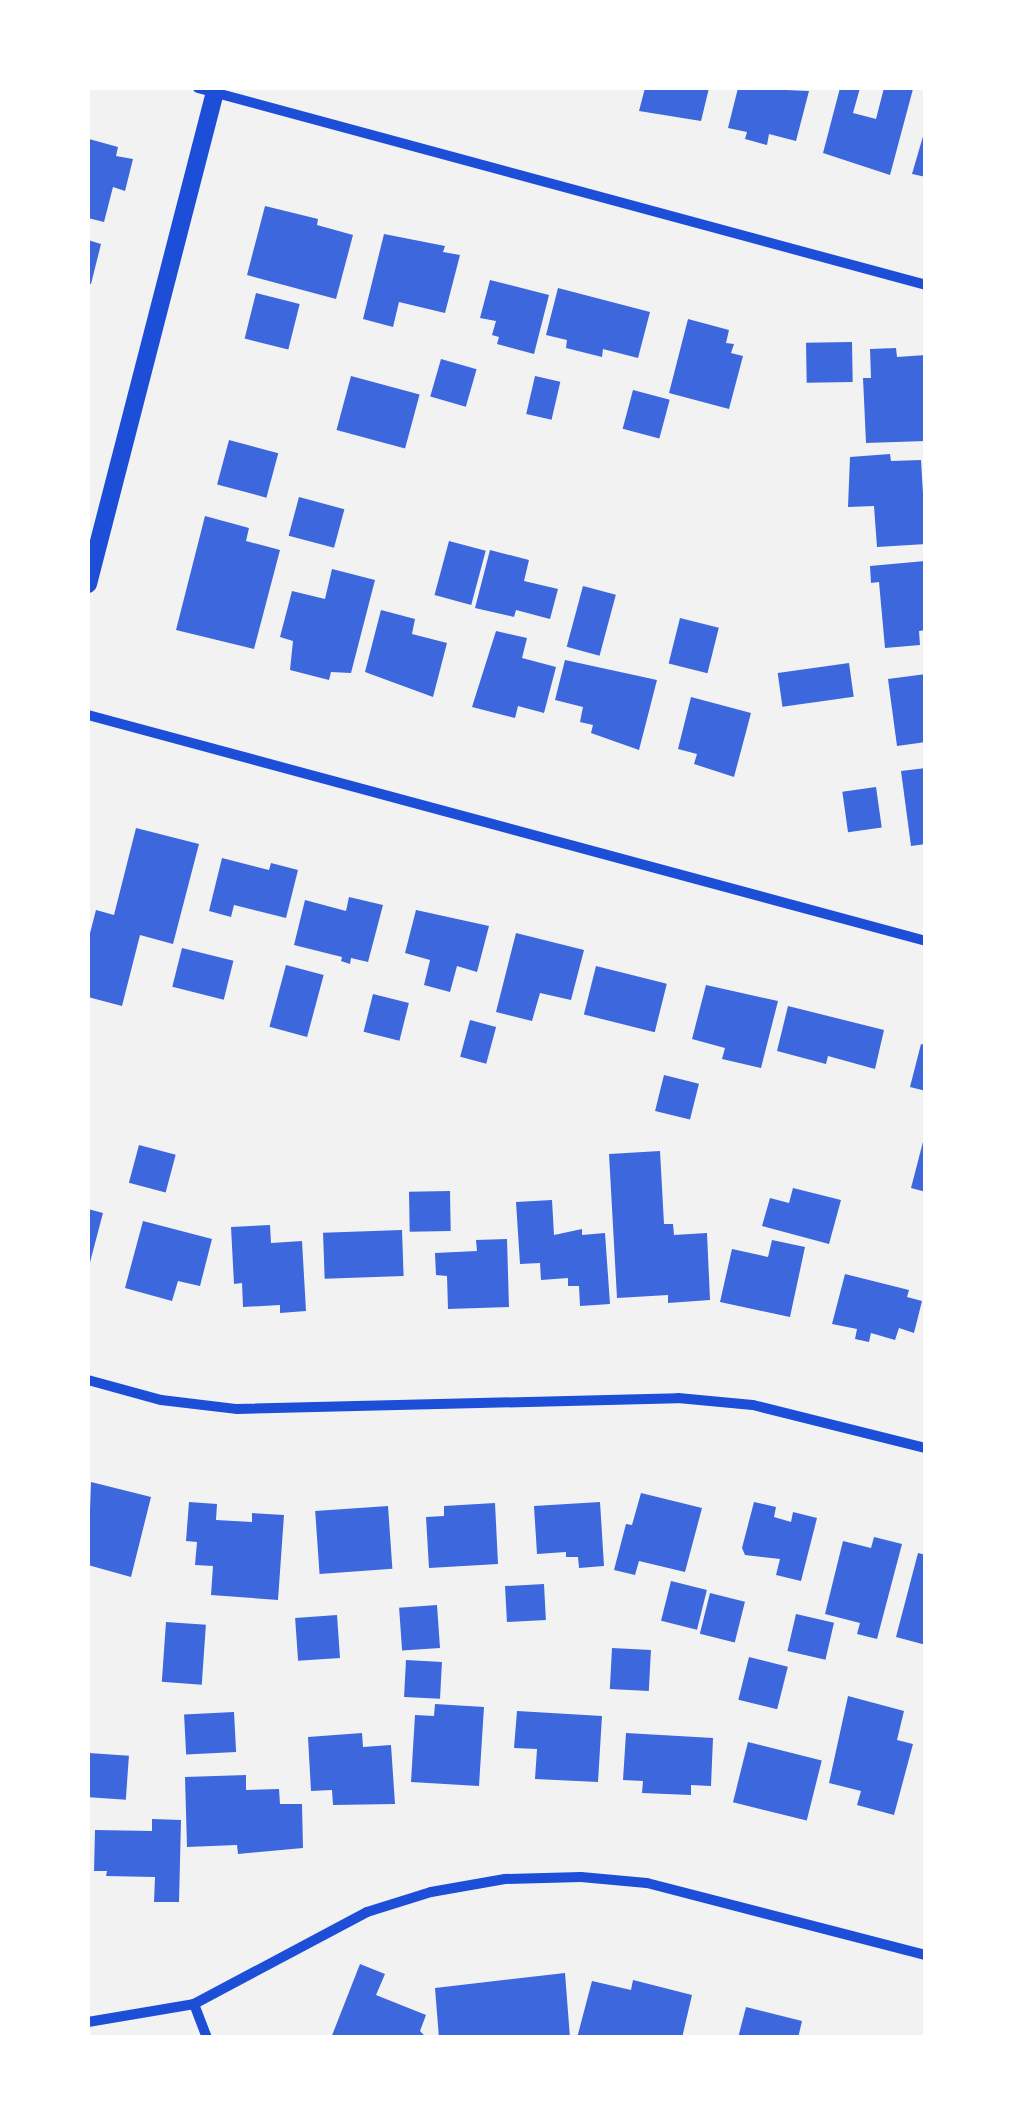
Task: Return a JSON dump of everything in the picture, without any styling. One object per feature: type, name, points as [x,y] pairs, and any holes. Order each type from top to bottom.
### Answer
[{"type":"street","points":[[88,584],[210,89],[926,285]]},
{"type":"street","points":[[88,714],[926,941]]},
{"type":"street","points":[[88,1380],[162,1400],[237,1409],[696,1400],[753,1405],[926,1448]]},
{"type":"street","points":[[88,2022],[194,2004],[367,1912],[430,1892],[505,1879],[581,1876],[647,1884],[926,1955]]},
{"type":"street","points":[[194,2004],[207,2038]]},
{"type":"building","points":[[645,88],[709,88],[701,121],[639,111]]},
{"type":"building","points":[[738,88],[809,91],[796,141],[769,134],[767,145],[745,139],[747,132],[728,128]]},
{"type":"building","points":[[840,88],[860,88],[853,113],[876,119],[884,88],[913,89],[890,175],[823,153]]},
{"type":"building","points":[[926,126],[926,177],[912,174]]},
{"type":"building","points":[[89,139],[118,147],[116,156],[133,159],[125,191],[113,187],[104,222],[88,218]]},
{"type":"building","points":[[265,206],[318,219],[317,225],[353,235],[336,299],[247,275]]},
{"type":"building","points":[[384,234],[445,246],[443,252],[460,255],[445,313],[399,302],[393,327],[363,319]]},
{"type":"building","points":[[88,240],[101,244],[91,284],[88,283]]},
{"type":"building","points":[[490,280],[549,295],[534,354],[497,344],[499,337],[492,335],[496,321],[480,318]]},
{"type":"building","points":[[558,288],[650,312],[638,358],[603,349],[602,357],[566,348],[567,340],[546,335]]},
{"type":"building","points":[[256,293],[300,304],[288,349],[245,339]]},
{"type":"building","points":[[688,319],[729,330],[726,343],[734,344],[731,353],[743,356],[729,409],[669,393]]},
{"type":"building","points":[[852,342],[853,382],[807,383],[806,343]]},
{"type":"building","points":[[896,348],[897,357],[926,355],[926,441],[866,443],[863,378],[871,378],[870,349]]},
{"type":"building","points":[[441,359],[477,369],[466,407],[430,396]]},
{"type":"building","points":[[351,376],[420,394],[405,448],[337,430]]},
{"type":"building","points":[[535,376],[560,382],[552,420],[526,414]]},
{"type":"building","points":[[633,390],[670,400],[659,438],[623,429]]},
{"type":"building","points":[[229,440],[278,453],[266,498],[217,484]]},
{"type":"building","points":[[890,454],[891,461],[921,460],[926,544],[877,547],[874,506],[848,507],[850,457]]},
{"type":"building","points":[[299,497],[344,509],[334,548],[289,536]]},
{"type":"building","points":[[205,516],[249,528],[246,541],[280,550],[254,649],[176,630]]},
{"type":"building","points":[[449,541],[486,551],[471,605],[435,595]]},
{"type":"building","points":[[490,550],[529,560],[524,581],[558,589],[550,619],[516,610],[514,617],[475,608]]},
{"type":"building","points":[[925,561],[926,630],[919,631],[920,645],[885,648],[879,582],[871,583],[870,566]]},
{"type":"building","points":[[332,569],[375,580],[351,673],[331,672],[329,680],[290,670],[293,641],[280,637],[292,591],[325,599]]},
{"type":"building","points":[[583,586],[616,595],[600,656],[567,647]]},
{"type":"building","points":[[381,610],[415,619],[412,634],[447,643],[433,697],[365,672]]},
{"type":"building","points":[[680,618],[719,628],[707,673],[669,664]]},
{"type":"building","points":[[496,631],[527,638],[522,658],[556,667],[544,713],[518,706],[515,718],[472,707]]},
{"type":"building","points":[[565,660],[657,680],[639,750],[591,733],[593,725],[580,722],[583,707],[555,700]]},
{"type":"building","points":[[849,663],[854,697],[782,707],[778,673]]},
{"type":"building","points":[[926,674],[926,742],[897,746],[888,679]]},
{"type":"building","points":[[691,697],[751,713],[734,777],[694,764],[697,754],[678,749]]},
{"type":"building","points":[[926,768],[926,844],[911,846],[901,771]]},
{"type":"building","points":[[876,787],[882,828],[848,832],[842,792]]},
{"type":"building","points":[[136,828],[199,844],[173,944],[140,935],[122,1006],[88,997],[88,941],[96,910],[114,915]]},
{"type":"building","points":[[222,858],[269,870],[271,863],[298,870],[286,918],[234,905],[231,917],[209,911]]},
{"type":"building","points":[[349,897],[383,905],[368,962],[351,958],[350,964],[341,961],[342,957],[294,945],[305,900],[346,911]]},
{"type":"building","points":[[416,910],[489,926],[477,972],[457,966],[450,992],[424,985],[430,960],[405,953]]},
{"type":"building","points":[[516,933],[584,950],[571,1000],[540,993],[532,1021],[496,1012]]},
{"type":"building","points":[[182,948],[233,961],[224,1000],[172,987]]},
{"type":"building","points":[[286,965],[324,975],[307,1037],[269,1027]]},
{"type":"building","points":[[596,966],[667,984],[655,1032],[584,1015]]},
{"type":"building","points":[[706,985],[778,1001],[761,1068],[722,1059],[725,1048],[692,1039]]},
{"type":"building","points":[[373,994],[409,1003],[399,1041],[364,1032]]},
{"type":"building","points":[[788,1006],[884,1030],[875,1069],[828,1056],[826,1064],[777,1051]]},
{"type":"building","points":[[470,1020],[496,1027],[486,1064],[460,1057]]},
{"type":"building","points":[[921,1044],[926,1045],[926,1091],[910,1087]]},
{"type":"building","points":[[664,1075],[699,1084],[690,1120],[655,1111]]},
{"type":"building","points":[[926,1139],[926,1192],[911,1188]]},
{"type":"building","points":[[139,1145],[176,1155],[166,1193],[129,1183]]},
{"type":"building","points":[[660,1151],[664,1224],[673,1224],[674,1235],[707,1233],[710,1300],[668,1303],[668,1295],[617,1298],[609,1154]]},
{"type":"building","points":[[793,1188],[841,1200],[829,1244],[762,1226],[770,1198],[789,1203]]},
{"type":"building","points":[[450,1191],[451,1231],[410,1232],[409,1192]]},
{"type":"building","points":[[552,1200],[554,1235],[582,1229],[582,1235],[605,1233],[610,1304],[580,1306],[579,1286],[568,1286],[568,1278],[541,1280],[540,1263],[520,1264],[516,1202]]},
{"type":"building","points":[[88,1209],[103,1213],[89,1266],[88,1266]]},
{"type":"building","points":[[143,1221],[212,1239],[200,1286],[178,1281],[172,1301],[125,1288]]},
{"type":"building","points":[[270,1225],[271,1243],[302,1241],[306,1311],[280,1313],[280,1305],[243,1307],[242,1283],[234,1284],[231,1227]]},
{"type":"building","points":[[402,1230],[404,1276],[325,1279],[323,1233]]},
{"type":"building","points":[[507,1239],[509,1307],[448,1309],[447,1276],[436,1275],[435,1253],[477,1251],[476,1240]]},
{"type":"building","points":[[772,1240],[805,1247],[790,1317],[720,1302],[732,1249],[768,1257]]},
{"type":"building","points":[[845,1274],[909,1290],[907,1297],[922,1301],[914,1333],[899,1328],[895,1340],[871,1333],[869,1342],[855,1339],[857,1329],[832,1324]]},
{"type":"building","points":[[91,1482],[151,1497],[131,1577],[88,1565]]},
{"type":"building","points":[[641,1493],[702,1508],[685,1572],[639,1561],[635,1575],[614,1570],[626,1524],[632,1525]]},
{"type":"building","points":[[189,1502],[217,1504],[216,1520],[252,1522],[252,1513],[284,1515],[278,1600],[211,1595],[213,1566],[195,1565],[197,1542],[186,1541]]},
{"type":"building","points":[[600,1502],[604,1566],[579,1568],[578,1557],[566,1557],[566,1552],[537,1554],[534,1506]]},
{"type":"building","points":[[754,1502],[776,1507],[774,1517],[791,1522],[793,1512],[817,1518],[801,1581],[776,1575],[780,1559],[745,1555],[742,1548]]},
{"type":"building","points":[[495,1503],[498,1564],[429,1568],[426,1517],[444,1516],[444,1506]]},
{"type":"building","points":[[388,1506],[392,1569],[320,1574],[315,1511]]},
{"type":"building","points":[[874,1537],[902,1544],[877,1639],[857,1634],[860,1623],[825,1614],[843,1541],[871,1548]]},
{"type":"building","points":[[918,1553],[926,1555],[926,1645],[896,1637]]},
{"type":"building","points":[[671,1581],[707,1590],[697,1630],[661,1621]]},
{"type":"building","points":[[544,1584],[546,1620],[507,1622],[505,1586]]},
{"type":"building","points":[[710,1593],[745,1602],[735,1642],[700,1634]]},
{"type":"building","points":[[437,1605],[440,1648],[402,1651],[399,1608]]},
{"type":"building","points":[[796,1614],[834,1623],[825,1660],[787,1651]]},
{"type":"building","points":[[337,1615],[340,1658],[298,1661],[295,1618]]},
{"type":"building","points":[[166,1622],[206,1625],[202,1685],[162,1682]]},
{"type":"building","points":[[612,1648],[651,1650],[649,1691],[610,1689]]},
{"type":"building","points":[[749,1657],[788,1667],[777,1709],[738,1700]]},
{"type":"building","points":[[406,1660],[442,1662],[440,1699],[404,1697]]},
{"type":"building","points":[[848,1696],[904,1711],[897,1740],[913,1744],[894,1815],[857,1805],[861,1791],[829,1783]]},
{"type":"building","points":[[435,1704],[484,1707],[479,1786],[411,1782],[415,1715],[434,1716]]},
{"type":"building","points":[[517,1711],[602,1716],[598,1782],[535,1779],[537,1749],[514,1748]]},
{"type":"building","points":[[234,1712],[236,1752],[186,1755],[184,1715]]},
{"type":"building","points":[[362,1733],[363,1747],[391,1745],[395,1804],[333,1805],[332,1790],[311,1791],[308,1737]]},
{"type":"building","points":[[626,1733],[713,1738],[711,1786],[691,1785],[691,1795],[642,1793],[643,1781],[623,1780]]},
{"type":"building","points":[[748,1742],[822,1760],[807,1821],[733,1802]]},
{"type":"building","points":[[89,1753],[129,1756],[126,1800],[88,1797]]},
{"type":"building","points":[[246,1775],[246,1790],[279,1789],[280,1804],[302,1804],[303,1848],[238,1854],[237,1845],[187,1847],[185,1777]]},
{"type":"building","points":[[152,1819],[181,1820],[179,1902],[154,1902],[155,1877],[106,1876],[107,1871],[94,1871],[95,1830],[152,1831]]},
{"type":"building","points":[[360,1964],[385,1974],[376,1995],[426,2015],[420,2031],[427,2038],[331,2038]]},
{"type":"building","points":[[565,1973],[570,2038],[439,2038],[435,1988]]},
{"type":"building","points":[[633,1980],[692,1995],[682,2038],[577,2038],[592,1981],[631,1990]]},
{"type":"building","points":[[746,2007],[802,2021],[798,2038],[738,2038]]}]
